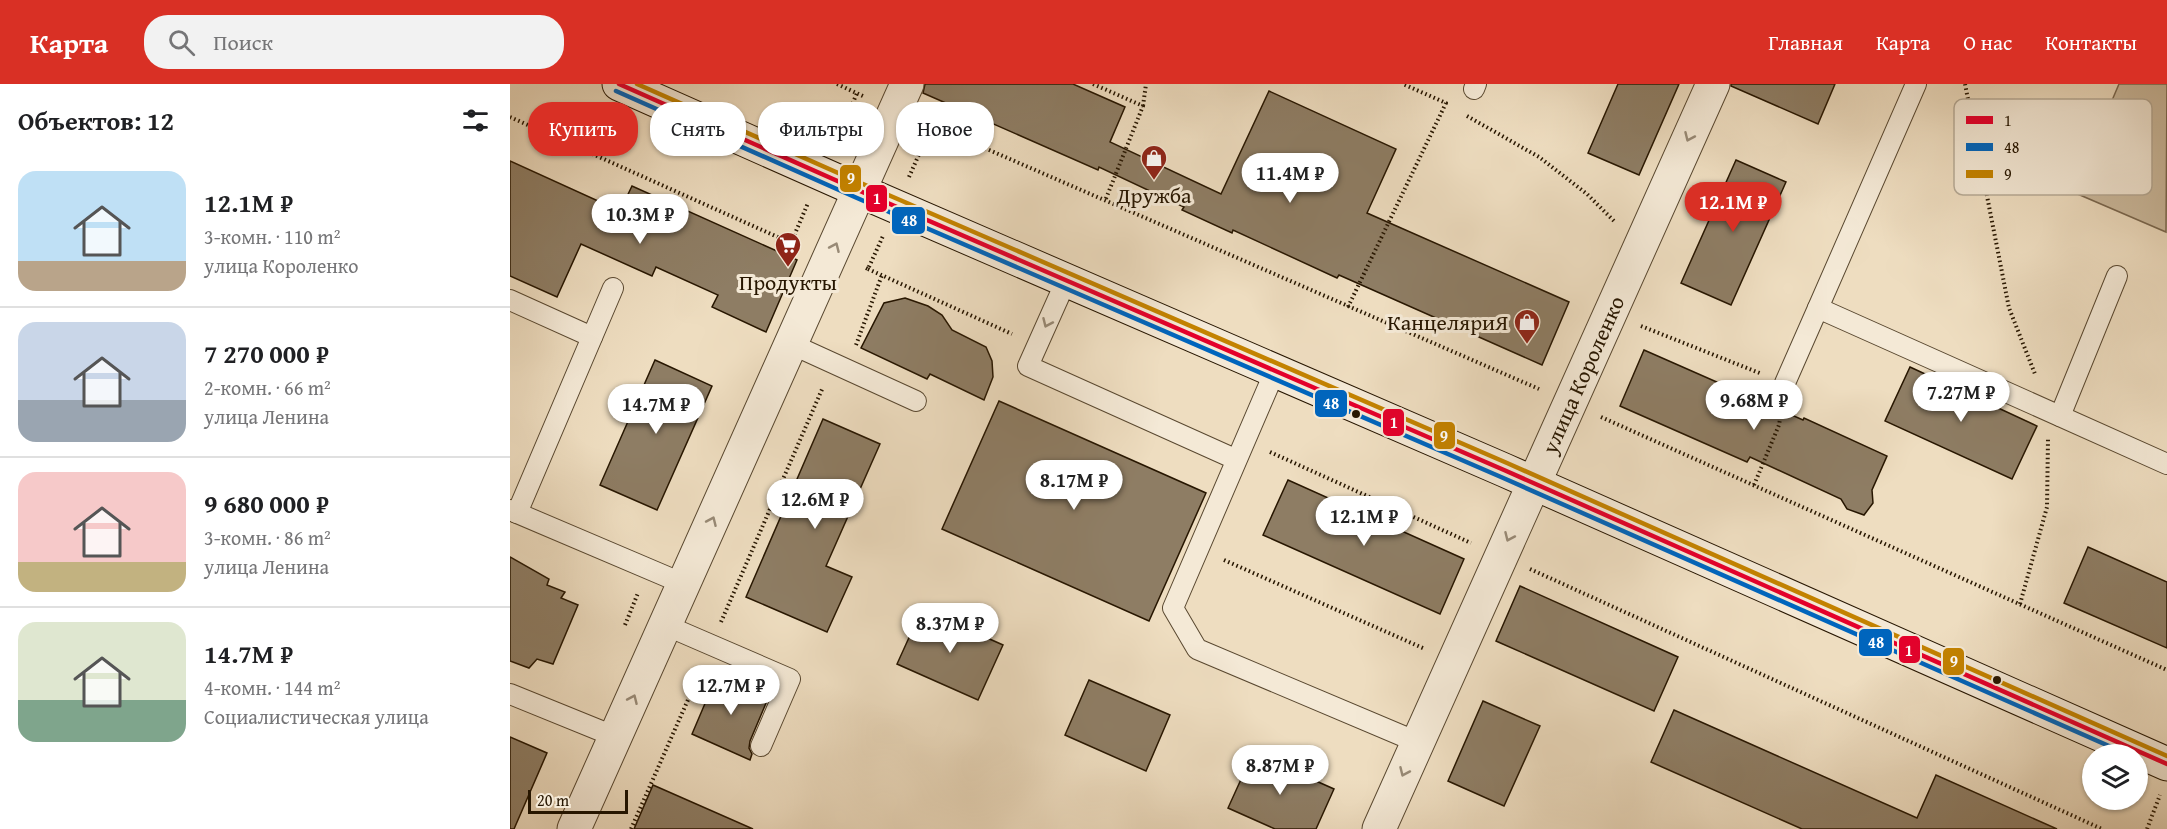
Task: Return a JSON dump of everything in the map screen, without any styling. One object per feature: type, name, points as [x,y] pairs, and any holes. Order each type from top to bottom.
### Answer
[{"type":"main road","points":[[619,84],[1533,483],[2165,776]]},
{"type":"main road","name":"улица Короленко","points":[[1378,829],[1713,84]]},
{"type":"main road","points":[[574,829],[901,97]]},
{"type":"lane","points":[[1785,383],[1916,84]]},
{"type":"lane","points":[[2055,414],[2117,276]]},
{"type":"lane","points":[[1066,281],[1028,366],[1235,459]]},
{"type":"lane","points":[[613,288],[513,511],[684,584]]},
{"type":"lane","points":[[510,300],[592,337]]},
{"type":"lane","points":[[1818,308],[2167,464]]},
{"type":"lane","points":[[791,344],[916,401]]},
{"type":"lane","points":[[1275,371],[1235,459],[1173,608],[1197,649],[1417,742]]},
{"type":"lane","points":[[666,625],[790,679],[761,746]]},
{"type":"lane","points":[[510,694],[615,737]]},
{"type":"path","points":[[837,84],[901,97],[1105,201],[1569,402],[2167,670]]},
{"type":"path","points":[[1093,84],[1143,106]]},
{"type":"path","points":[[1105,201],[1143,106],[1146,84]]},
{"type":"path","points":[[1403,84],[1454,108]]},
{"type":"path","points":[[1965,84],[1968,99]]},
{"type":"path","points":[[1348,307],[1446,103]]},
{"type":"path","points":[[1463,113],[1539,157],[1587,194],[1617,225]]},
{"type":"path","points":[[510,117],[791,243]]},
{"type":"path","points":[[1987,195],[2009,308],[2055,414],[2047,507],[2020,604]]},
{"type":"path","points":[[631,829],[834,363],[850,360],[882,275]]},
{"type":"path","points":[[1636,324],[1785,383],[1779,424],[1754,485]]},
{"type":"path","points":[[1198,548],[1454,661]]},
{"type":"path","points":[[2147,829],[2165,776]]},
{"type":"shaded area","points":[[2119,84],[2167,84],[2166,232],[2080,195],[2152,195],[2152,99],[2113,99]]},
{"type":"building","points":[[925,84],[1073,84],[1125,107],[1110,142],[1221,194],[1269,91],[1396,149],[1367,213],[1569,302],[1542,365],[1339,275],[1337,278],[1233,230],[1232,233],[1182,210],[1184,207],[1099,167],[1098,170],[994,124],[994,102],[943,102],[923,93]]},
{"type":"building","points":[[1618,84],[1679,84],[1639,175],[1588,153]]},
{"type":"building","points":[[1731,84],[1835,84],[1818,124],[1731,86]]},
{"type":"building","points":[[1736,160],[1786,182],[1731,305],[1681,283]]},
{"type":"building","points":[[510,161],[620,211],[632,186],[797,260],[766,332],[712,307],[718,295],[656,267],[652,276],[581,244],[557,297],[510,276]]},
{"type":"building","points":[[905,298],[928,306],[942,315],[952,330],[986,347],[992,361],[993,377],[984,400],[930,374],[927,379],[861,348],[884,303]]},
{"type":"building","points":[[1644,350],[1887,456],[1872,490],[1873,503],[1864,515],[1847,509],[1841,499],[1750,457],[1747,462],[1620,406]]},
{"type":"building","points":[[655,360],[712,386],[657,510],[600,485]]},
{"type":"building","points":[[1910,367],[2037,426],[2012,479],[1885,421]]},
{"type":"building","points":[[999,401],[1206,493],[1149,621],[942,529]]},
{"type":"building","points":[[823,419],[880,444],[826,566],[852,577],[827,632],[746,597]]},
{"type":"building","points":[[1288,480],[1464,559],[1440,614],[1263,535]]},
{"type":"building","points":[[2088,547],[2167,582],[2167,648],[2064,603]]},
{"type":"building","points":[[510,557],[549,579],[547,585],[565,592],[561,598],[578,605],[553,664],[537,659],[529,668],[510,661]]},
{"type":"building","points":[[1520,586],[1678,657],[1654,711],[1496,641]]},
{"type":"building","points":[[922,609],[1003,645],[978,700],[897,664]]},
{"type":"building","points":[[718,673],[769,696],[750,741],[749,748],[752,754],[750,760],[692,734]]},
{"type":"building","points":[[1089,680],[1170,715],[1146,771],[1065,735]]},
{"type":"building","points":[[1483,701],[1540,726],[1504,806],[1448,781]]},
{"type":"building","points":[[1674,710],[1917,818],[1936,775],[2057,829],[1802,829],[1651,762]]},
{"type":"building","points":[[510,737],[547,753],[514,829],[510,829]]},
{"type":"building","points":[[1253,753],[1334,789],[1316,829],[1275,829],[1228,808]]},
{"type":"building","points":[[653,785],[753,829],[634,829]]},
{"type":"transit line","name":"1","points":[[619,84],[1504,470],[2167,764]]},
{"type":"transit line","name":"9","points":[[637,84],[1507,463],[2167,756]]},
{"type":"transit line","name":"48","points":[[616,91],[1501,477],[2104,744]]},
{"type":"place","name":"Дружба","points":[[1154,181]]},
{"type":"place","name":"Продукты","points":[[788,268]]},
{"type":"place","name":"КанцеляриЯ","points":[[1527,345]]}]
